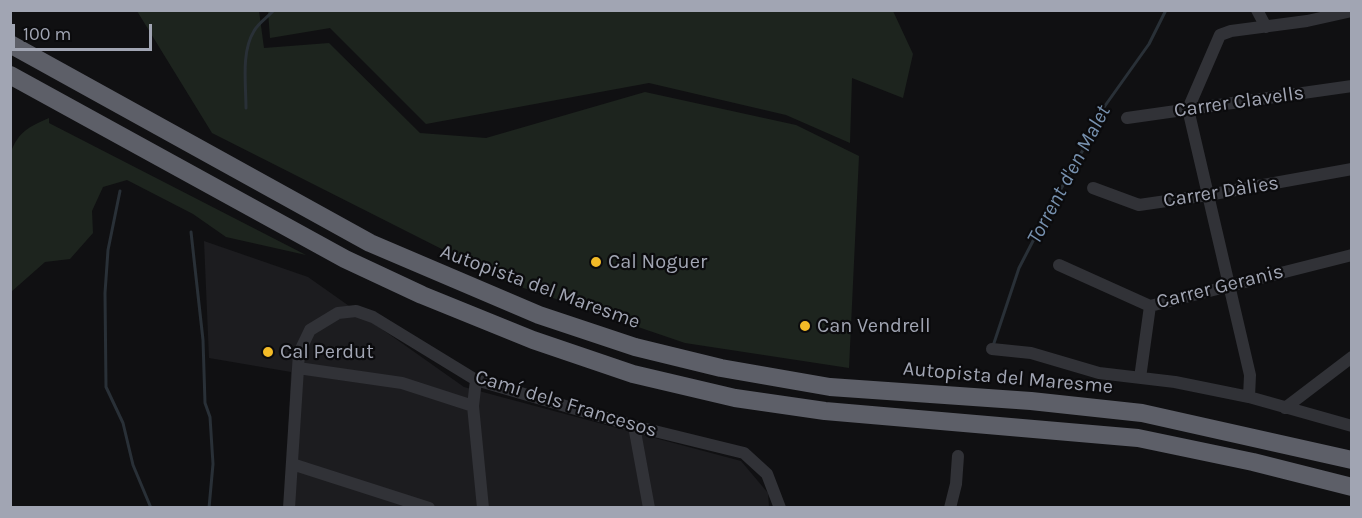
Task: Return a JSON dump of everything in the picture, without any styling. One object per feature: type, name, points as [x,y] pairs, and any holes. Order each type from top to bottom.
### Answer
[{"type":"highway","name":"Autopista del Maresme","points":[[10,44],[370,243],[539,315],[635,347],[721,368],[831,387],[1031,401],[1142,412],[1352,460]]},
{"type":"highway","points":[[10,75],[345,260],[422,295],[533,340],[633,374],[735,398],[825,411],[1138,438],[1253,462],[1352,487]]},
{"type":"street","points":[[1257,10],[1266,27]]},
{"type":"street","points":[[1249,397],[1250,375],[1188,110],[1220,36],[1231,31],[1352,12]]},
{"type":"street","name":"Carrer Clavells","points":[[1127,118],[1352,86]]},
{"type":"street","name":"Carrer Dàlies","points":[[1093,188],[1139,205],[1352,169]]},
{"type":"street","name":"Carrer Geranis","points":[[1059,265],[1150,306],[1352,255]]},
{"type":"street","points":[[1140,378],[1150,306]]},
{"type":"street","name":"Camí dels Francesos","points":[[289,507],[299,353],[310,330],[338,312],[356,311],[402,332],[476,380],[634,426],[744,453],[767,474],[780,507]]},
{"type":"street","points":[[992,349],[1031,353],[1099,373],[1249,397],[1352,426]]},
{"type":"street","points":[[1285,408],[1352,357]]},
{"type":"street","points":[[298,368],[402,384],[473,406]]},
{"type":"street","points":[[476,380],[473,406],[483,507]]},
{"type":"street","points":[[634,426],[649,507]]},
{"type":"street","points":[[950,507],[956,484],[958,456]]},
{"type":"street","points":[[292,464],[429,507]]},
{"type":"shaded area","points":[[137,11],[259,11],[264,48],[329,43],[420,133],[486,138],[645,92],[796,125],[859,156],[849,368],[685,343],[509,283],[212,133]]},
{"type":"shaded area","points":[[268,11],[893,11],[913,54],[903,98],[852,78],[850,143],[786,115],[649,83],[426,124],[330,28],[270,38]]},
{"type":"shaded area","points":[[49,118],[49,123],[306,255],[226,237],[193,214],[127,180],[103,187],[92,211],[93,233],[70,259],[45,262],[11,292],[11,152],[17,139],[26,130]]},
{"type":"shaded area","points":[[204,241],[308,277],[464,387],[741,461],[768,493],[769,507],[285,507],[291,372],[209,358]]},
{"type":"waterway","points":[[246,108],[247,49],[256,28],[274,10]]},
{"type":"waterway","name":"Torrent d'en Malet","points":[[993,346],[1019,268],[1102,110],[1149,44],[1166,10]]},
{"type":"waterway","points":[[120,191],[108,250],[105,293],[106,387],[123,423],[133,465],[151,508]]},
{"type":"waterway","points":[[191,232],[203,340],[205,403],[210,417],[213,464],[209,508]]},
{"type":"place","name":"Cal Noguer","points":[[596,262]]},
{"type":"place","name":"Can Vendrell","points":[[805,326]]},
{"type":"place","name":"Cal Perdut","points":[[268,352]]}]
